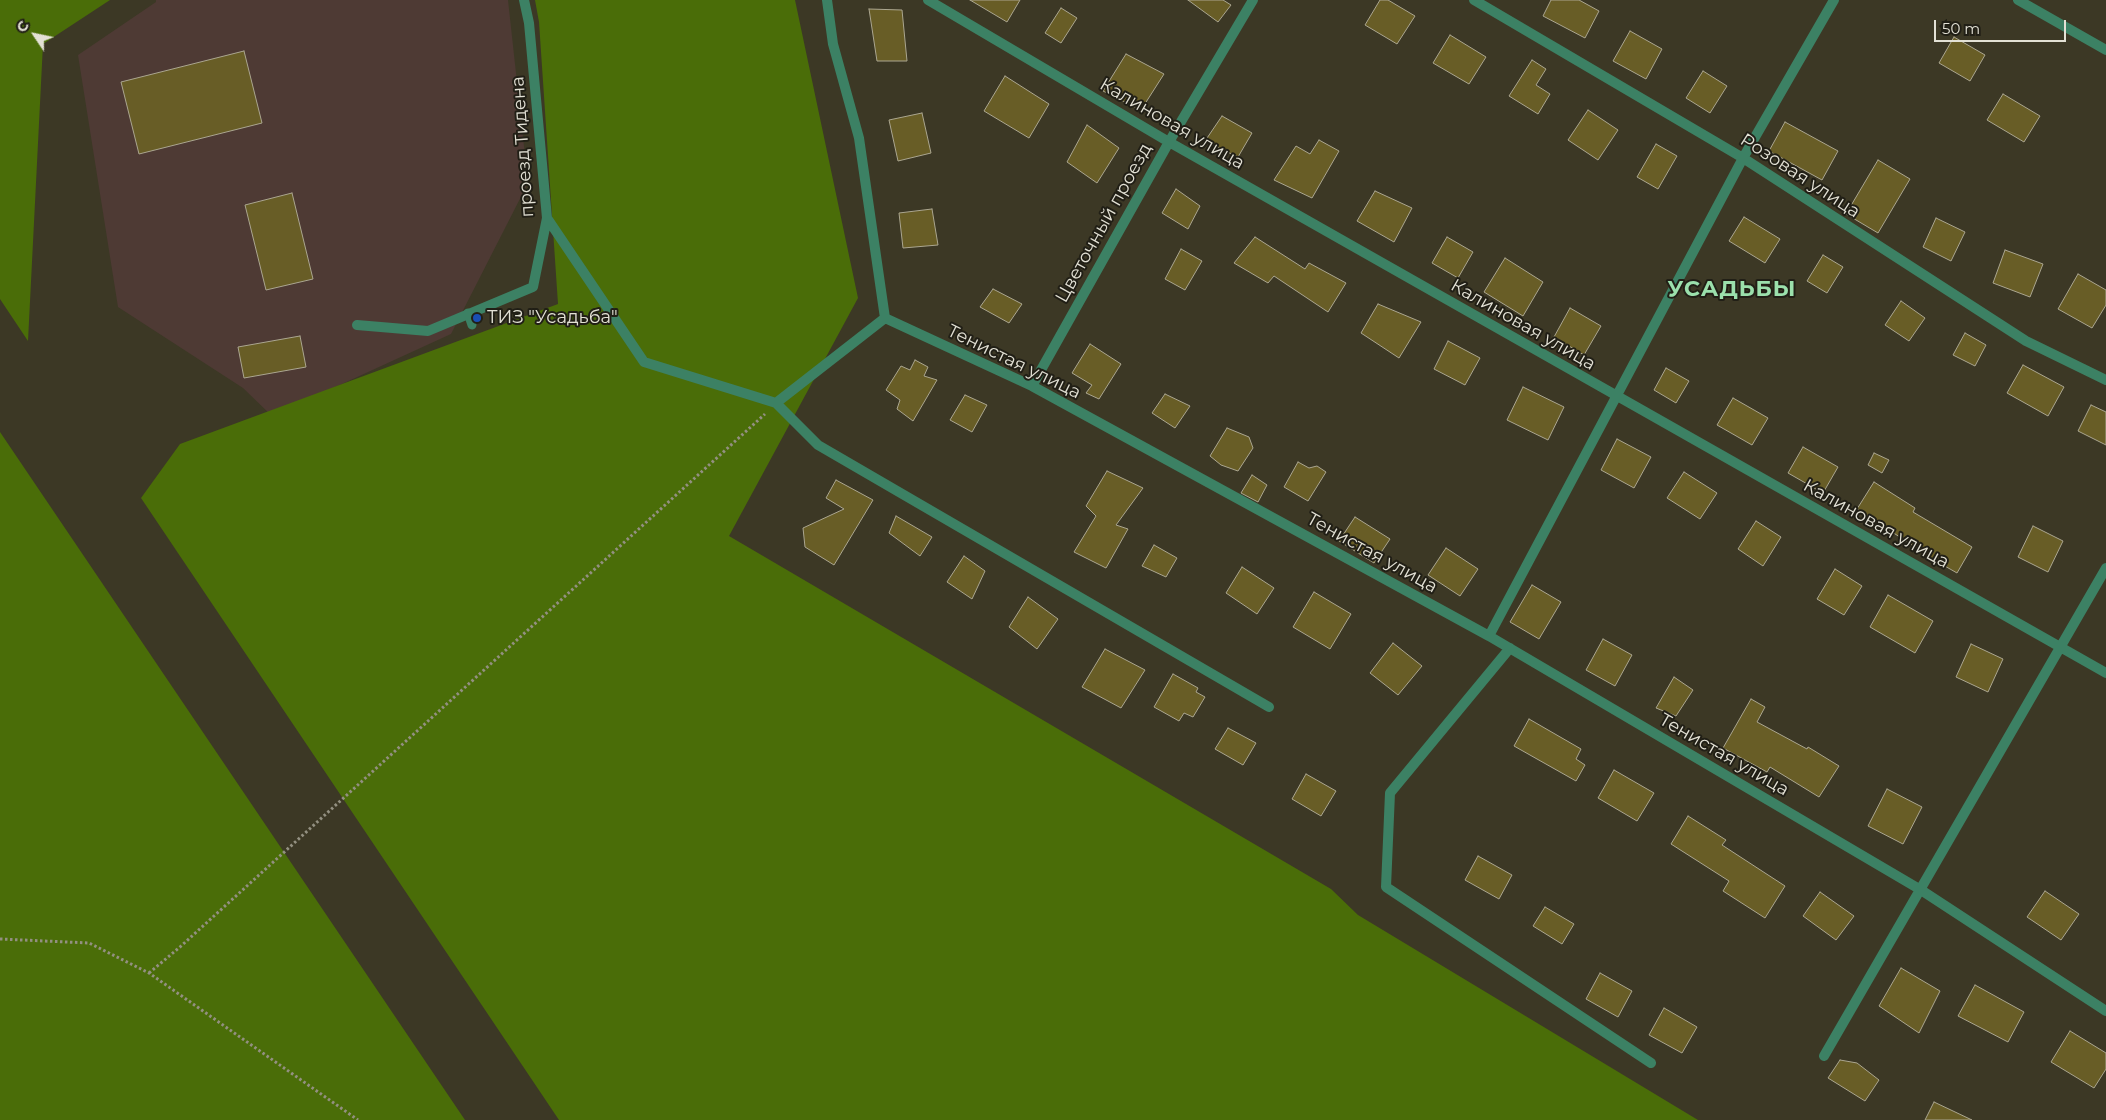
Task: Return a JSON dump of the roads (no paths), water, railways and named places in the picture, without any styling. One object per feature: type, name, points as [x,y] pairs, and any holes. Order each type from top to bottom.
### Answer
[{"type":"street","name":"проезд Тидена","points":[[358,325],[428,331],[533,287],[547,218],[529,23],[524,0]]},
{"type":"street","points":[[776,404],[885,318],[859,138],[833,44],[827,0]]},
{"type":"street","name":"Калиновая улица","points":[[928,0],[1169,142],[2106,672]]},
{"type":"street","name":"Цветочный проезд","points":[[1032,386],[1169,142],[1252,0]]},
{"type":"street","name":"Розовая улица","points":[[1474,0],[1743,158],[2026,341],[2106,380]]},
{"type":"street","points":[[1490,636],[1743,158],[1834,0]]},
{"type":"street","points":[[2018,0],[2106,50]]},
{"type":"street","points":[[547,218],[644,362],[776,404],[818,445],[1269,707]]},
{"type":"street","name":"Тенистая улица","points":[[885,318],[1032,386],[1490,636],[1922,890],[2106,1011]]},
{"type":"street","points":[[1824,1056],[1922,890],[2106,568]]},
{"type":"street","points":[[1510,648],[1390,793],[1386,887],[1651,1063]]},
{"type":"lane","points":[[468,313],[472,326]]},
{"type":"place","name":"ТИЗ \"Усадьба\"","points":[[477,318]]},
{"type":"district","name":"УСАДЬБЫ","points":[[1732,290]]}]
